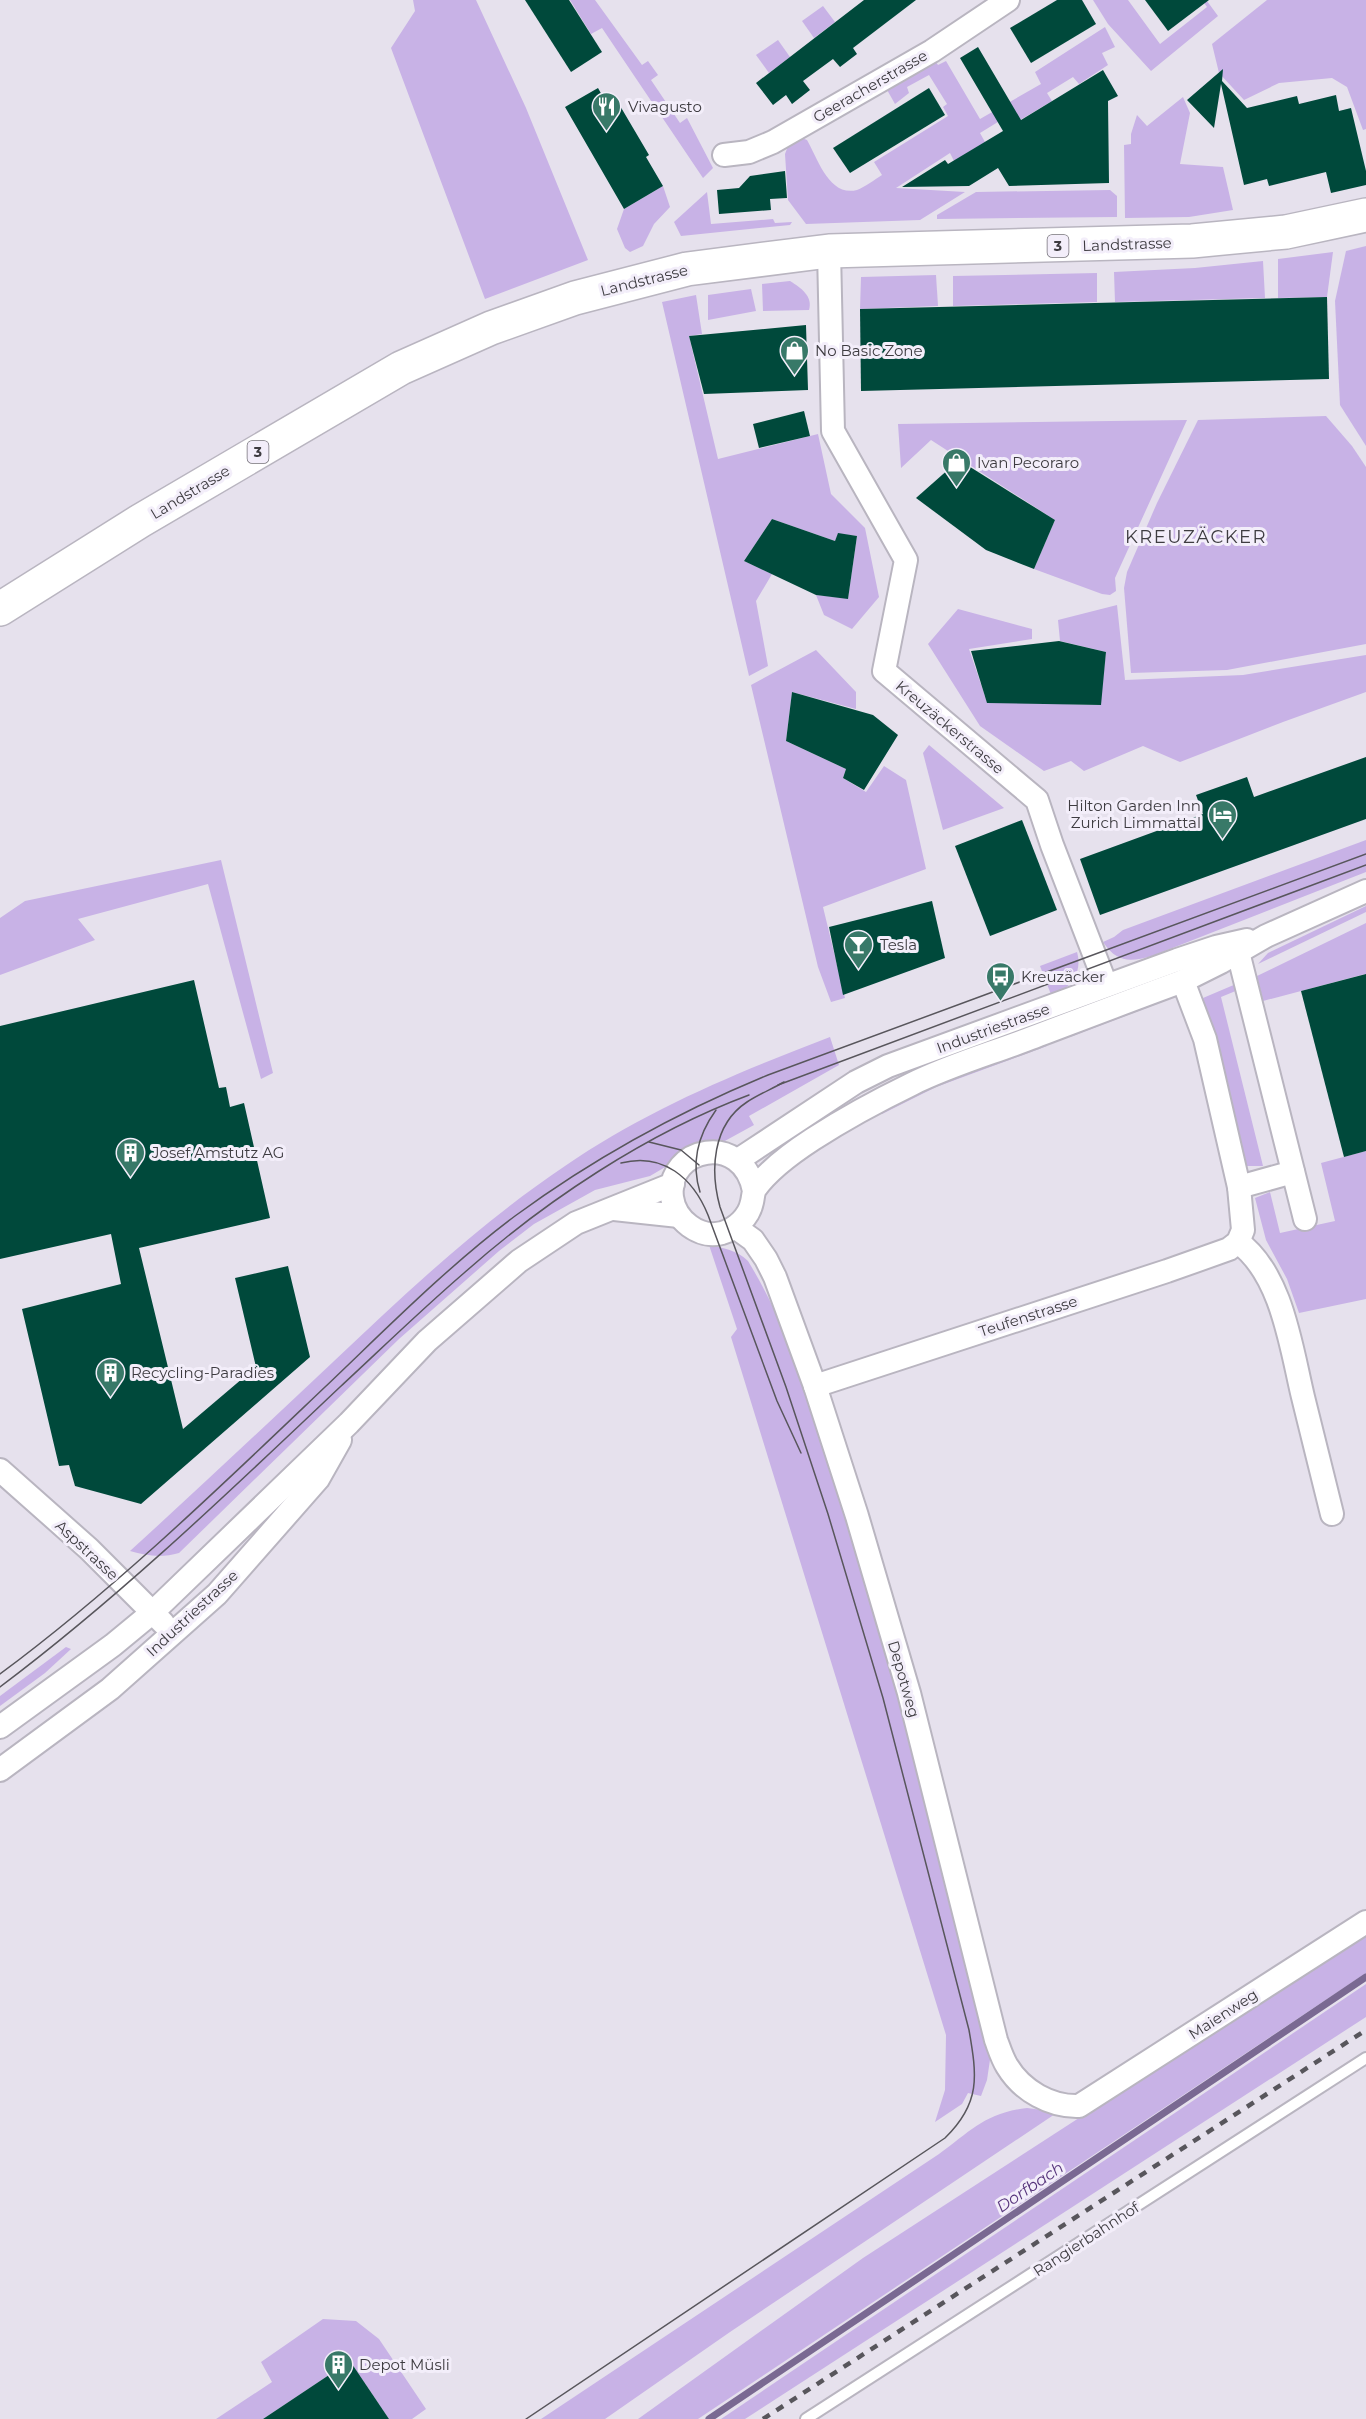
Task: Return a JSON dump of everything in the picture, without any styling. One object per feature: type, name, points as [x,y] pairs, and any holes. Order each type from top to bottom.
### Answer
[{"type":"main road","name":"Landstrasse","points":[[0,609],[140,521],[401,368],[456,342],[575,298],[687,269],[829,252],[1192,241],[1286,232],[1366,215]]},
{"type":"street","name":"Geeracherstrasse","points":[[724,156],[749,152],[773,142],[932,51],[1008,0]]},
{"type":"street","name":"Kreuzäckerstrasse","points":[[829,252],[833,431],[906,560],[884,671],[1037,800],[1106,985]]},
{"type":"street","name":"Industriestrasse","points":[[610,1209],[679,1216],[692,1228],[714,1234],[735,1227],[752,1205],[754,1191],[787,1158],[813,1139],[914,1083],[1183,981],[1266,936],[1366,891]]},
{"type":"street","name":"Industriestrasse","points":[[738,1160],[856,1082],[888,1066],[1216,946],[1266,936]]},
{"type":"street","points":[[1238,952],[1305,1219]]},
{"type":"street","points":[[1183,981],[1205,1039],[1239,1187],[1243,1220],[1240,1240],[1265,1273],[1284,1315],[1332,1514]]},
{"type":"street","points":[[679,1216],[672,1196],[673,1184],[684,1164],[697,1155],[716,1152],[738,1160],[752,1179],[754,1191]]},
{"type":"street","points":[[1239,1187],[1293,1172]]},
{"type":"street","name":"Industriestrasse","points":[[0,1727],[113,1645],[153,1612],[349,1423],[427,1341],[519,1261],[576,1223],[673,1184]]},
{"type":"street","name":"Depotweg","points":[[735,1227],[753,1240],[766,1259],[815,1386],[857,1516],[909,1693],[996,2040],[1007,2066],[1028,2089],[1053,2103],[1079,2106]]},
{"type":"street","name":"Teufenstrasse","points":[[815,1386],[1229,1249],[1240,1240]]},
{"type":"street","name":"Industriestrasse","points":[[0,1770],[110,1689],[217,1594],[318,1479],[349,1423]]},
{"type":"street","name":"Aspstrasse","points":[[0,1470],[89,1549],[172,1633]]},
{"type":"street","name":"Maienweg","points":[[1079,2106],[1366,1922]]},
{"type":"lane","name":"Rangierbahnhof","points":[[806,2419],[1366,2058]]},
{"type":"shaded area","points":[[413,0],[476,0],[526,108],[588,260],[485,299],[391,48],[415,11]]},
{"type":"shaded area","points":[[570,0],[595,0],[642,65],[648,61],[658,75],[651,80],[680,123],[687,118],[713,168],[703,178],[602,28],[591,34]]},
{"type":"shaded area","points":[[1093,0],[1128,0],[1160,44],[1207,7],[1202,0],[1207,1],[1218,16],[1151,71],[1108,24]]},
{"type":"shaded area","points":[[1267,0],[1366,0],[1366,129],[1363,130],[1347,87],[1332,78],[1279,83],[1244,100],[1219,73],[1212,44]]},
{"type":"shaded area","points":[[823,6],[835,22],[814,38],[802,21]]},
{"type":"shaded area","points":[[1105,27],[1115,47],[1102,53],[1108,65],[1079,84],[1073,77],[1047,93],[1052,101],[1012,125],[1006,117],[980,133],[985,142],[954,161],[950,153],[896,188],[965,192],[920,220],[806,224],[788,200],[785,154],[788,146],[802,138],[807,140],[820,166],[832,182],[847,191],[857,190],[882,175],[874,162],[948,116],[943,107],[947,104],[929,75],[907,87],[909,93],[895,104],[886,88],[934,59],[938,65],[946,61],[980,119],[1041,84],[1035,72]]},
{"type":"shaded area","points":[[778,40],[790,57],[769,73],[756,55]]},
{"type":"shaded area","points":[[1183,97],[1190,113],[1180,164],[1223,167],[1233,210],[1189,217],[1125,218],[1124,145],[1131,144],[1131,134],[1137,115],[1147,126]]},
{"type":"shaded area","points":[[663,186],[670,207],[654,224],[643,246],[630,252],[625,248],[617,229],[624,209]]},
{"type":"shaded area","points":[[1110,190],[1117,196],[1117,217],[937,219],[937,215],[976,192]]},
{"type":"shaded area","points":[[707,192],[711,224],[773,219],[775,223],[792,222],[790,225],[681,236],[674,222]]},
{"type":"shaded area","points":[[1366,246],[1366,446],[1340,405],[1335,301],[1346,251]]},
{"type":"shaded area","points":[[1333,252],[1327,297],[1278,298],[1278,259]]},
{"type":"shaded area","points":[[1263,261],[1265,298],[1115,302],[1114,272],[1195,268]]},
{"type":"shaded area","points":[[1097,273],[1097,302],[953,306],[953,276]]},
{"type":"shaded area","points":[[936,275],[938,306],[860,309],[861,277]]},
{"type":"shaded area","points":[[790,281],[808,297],[809,310],[763,311],[762,284]]},
{"type":"shaded area","points":[[751,289],[756,311],[708,320],[708,295]]},
{"type":"shaded area","points":[[696,295],[702,334],[689,336],[718,459],[818,434],[831,494],[865,528],[879,597],[852,629],[824,615],[816,595],[848,598],[857,536],[838,534],[835,541],[772,519],[744,561],[772,574],[756,601],[768,666],[749,676],[662,302]]},
{"type":"shaded area","points":[[1326,416],[1352,446],[1366,467],[1366,644],[1227,670],[1131,673],[1124,588],[1127,572],[1157,503],[1198,420]]},
{"type":"shaded area","points":[[1187,420],[1115,578],[1116,591],[1110,595],[1034,569],[1055,520],[931,440],[901,468],[898,424]]},
{"type":"shaded area","points":[[1117,605],[1125,680],[1243,675],[1366,655],[1366,692],[1180,762],[1143,746],[1084,771],[1071,761],[1044,771],[980,726],[928,644],[958,609],[1032,629],[1032,639],[969,649],[987,702],[1100,705],[1106,652],[1060,641],[1058,620]]},
{"type":"shaded area","points":[[816,650],[856,692],[856,709],[792,692],[786,741],[846,769],[843,778],[866,792],[884,766],[906,780],[926,869],[823,907],[845,998],[831,1002],[818,967],[751,685]]},
{"type":"shaded area","points":[[929,745],[1004,808],[943,830],[923,753]]},
{"type":"shaded area","points":[[1366,840],[1366,872],[1152,956],[1124,959],[1113,954],[1103,942],[1123,930]]},
{"type":"shaded area","points":[[221,860],[273,1073],[261,1079],[208,884],[78,919],[95,940],[0,975],[0,918],[25,901]]},
{"type":"shaded area","points":[[1366,906],[1366,912],[1258,964],[1268,953]]},
{"type":"shaded area","points":[[1366,923],[1366,976],[1365,974],[1263,1001],[1257,976]]},
{"type":"shaded area","points":[[1077,952],[1078,967],[1074,979],[1052,997],[1040,966]]},
{"type":"shaded area","points":[[1236,984],[1238,990],[1221,997],[1263,1166],[1247,1166],[1203,998]]},
{"type":"shaded area","points":[[1157,999],[1162,1002],[1070,1037],[1068,1032]]},
{"type":"shaded area","points":[[830,1037],[839,1065],[749,1116],[754,1125],[723,1142],[706,1143],[650,1176],[595,1190],[534,1224],[499,1251],[399,1339],[179,1553],[154,1556],[130,1551],[417,1284],[503,1211],[534,1188],[596,1146],[660,1110],[727,1078]]},
{"type":"shaded area","points":[[1045,1041],[1047,1046],[936,1087],[882,1114],[880,1111],[913,1092]]},
{"type":"shaded area","points":[[1366,1151],[1366,1299],[1299,1313],[1287,1279],[1266,1240],[1255,1198],[1270,1192],[1280,1233],[1335,1221],[1321,1163]]},
{"type":"shaded area","points":[[709,1245],[735,1252],[748,1261],[781,1324],[807,1390],[868,1592],[923,1789],[991,2053],[987,2080],[981,2096],[968,2093],[962,2104],[935,2122],[945,2090],[946,2035],[731,1337],[737,1329]]},
{"type":"shaded area","points":[[66,1647],[71,1649],[45,1673],[0,1706],[0,1696]]},
{"type":"shaded area","points":[[1366,1932],[1366,1973],[698,2419],[638,2419],[863,2258]]},
{"type":"shaded area","points":[[1366,1984],[1366,2017],[745,2419],[721,2419]]},
{"type":"shaded area","points":[[1027,2108],[1058,2112],[730,2332],[605,2419],[541,2419],[939,2154],[979,2124],[1012,2110]]},
{"type":"shaded area","points":[[323,2319],[356,2321],[379,2339],[426,2409],[412,2419],[389,2419],[350,2361],[263,2419],[216,2419],[272,2382],[261,2362]]},
{"type":"building","points":[[525,0],[569,0],[602,52],[571,72]]},
{"type":"building","points":[[864,0],[916,0],[853,48],[857,54],[840,67],[833,59],[803,81],[810,90],[792,104],[786,95],[773,105],[756,83]]},
{"type":"building","points":[[1057,0],[1082,0],[1096,24],[1031,63],[1010,28]]},
{"type":"building","points":[[1145,0],[1209,0],[1168,31]]},
{"type":"building","points":[[978,47],[1021,120],[1103,70],[1118,96],[1108,101],[1109,183],[1009,186],[998,168],[969,186],[902,187],[945,160],[948,164],[1003,131],[960,58]]},
{"type":"building","points":[[1223,69],[1222,81],[1247,108],[1297,96],[1299,104],[1336,95],[1339,111],[1351,108],[1366,171],[1366,185],[1331,193],[1326,172],[1269,186],[1267,179],[1244,185],[1221,84],[1214,128],[1187,100]]},
{"type":"building","name":"Vivagusto","points":[[598,88],[607,104],[616,99],[649,155],[646,157],[663,186],[624,209],[565,107]]},
{"type":"building","points":[[929,88],[945,115],[850,173],[833,148]]},
{"type":"building","points":[[785,171],[787,198],[770,199],[771,210],[719,214],[717,190],[739,188],[750,176]]},
{"type":"building","points":[[1327,297],[1329,379],[861,391],[860,309]]},
{"type":"building","points":[[806,325],[808,390],[704,394],[689,336]]},
{"type":"building","points":[[804,411],[810,436],[759,448],[753,424]]},
{"type":"building","points":[[959,460],[1055,520],[1034,569],[986,550],[916,498]]},
{"type":"building","points":[[772,519],[835,541],[838,533],[857,536],[848,599],[816,595],[744,561]]},
{"type":"building","points":[[1059,641],[1106,652],[1101,705],[987,703],[971,651]]},
{"type":"building","points":[[792,692],[873,715],[898,735],[864,790],[843,778],[846,769],[786,741]]},
{"type":"building","name":"Hilton Garden Inn Zurich Limmattal","points":[[1366,757],[1366,819],[1100,915],[1080,859],[1203,814],[1196,795],[1247,777],[1254,797]]},
{"type":"building","points":[[1022,820],[1057,910],[990,936],[955,846]]},
{"type":"building","points":[[932,901],[945,958],[843,995],[829,927]]},
{"type":"building","points":[[1366,974],[1366,1151],[1344,1157],[1301,991]]},
{"type":"building","points":[[194,980],[219,1088],[226,1087],[230,1107],[244,1103],[270,1218],[139,1248],[183,1429],[256,1367],[235,1278],[288,1266],[310,1357],[141,1504],[75,1486],[69,1465],[59,1466],[22,1309],[121,1284],[111,1234],[0,1259],[0,1026]]},
{"type":"building","name":"Depot Müsli","points":[[350,2361],[389,2419],[263,2419]]},
{"type":"waterway","name":"Dorfbach","points":[[709,2419],[1366,1977]]},
{"type":"tram line","points":[[0,1674],[85,1607],[167,1536],[465,1256],[515,1216],[606,1156],[702,1104],[768,1075],[1366,854]]},
{"type":"tram line","points":[[778,1085],[1366,865]]},
{"type":"tram line","points":[[526,2419],[945,2138],[965,2113],[974,2088],[974,2061],[969,2030],[883,1698],[828,1514],[786,1387],[720,1207],[717,1193],[715,1164],[720,1136],[727,1123],[747,1102],[784,1082]]},
{"type":"tram line","points":[[0,1687],[132,1580],[417,1315],[495,1246],[563,1195],[635,1149],[673,1129],[749,1095]]},
{"type":"tram line","points":[[700,1192],[696,1160],[701,1139],[716,1110]]},
{"type":"tram line","points":[[649,1142],[681,1150],[699,1165]]},
{"type":"tram line","points":[[621,1163],[650,1161],[663,1165],[685,1179],[702,1202],[777,1401],[801,1453]]},
{"type":"railway","points":[[763,2419],[1366,2030]]},
{"type":"place","name":"Vivagusto","points":[[607,132]]},
{"type":"place","name":"No Basic Zone","points":[[794,376]]},
{"type":"place","name":"Ivan Pecoraro","points":[[956,488]]},
{"type":"place","name":"Hilton Garden Inn Zurich Limmattal","points":[[1222,840]]},
{"type":"place","name":"Tesla","points":[[859,970]]},
{"type":"place","name":"Kreuzäcker","points":[[1000,1002]]},
{"type":"place","name":"Josef Amstutz AG","points":[[131,1178]]},
{"type":"place","name":"Recycling-Paradies","points":[[110,1398]]},
{"type":"place","name":"Depot Müsli","points":[[338,2390]]},
{"type":"district","name":"KREUZÄCKER","points":[[1196,537]]}]
